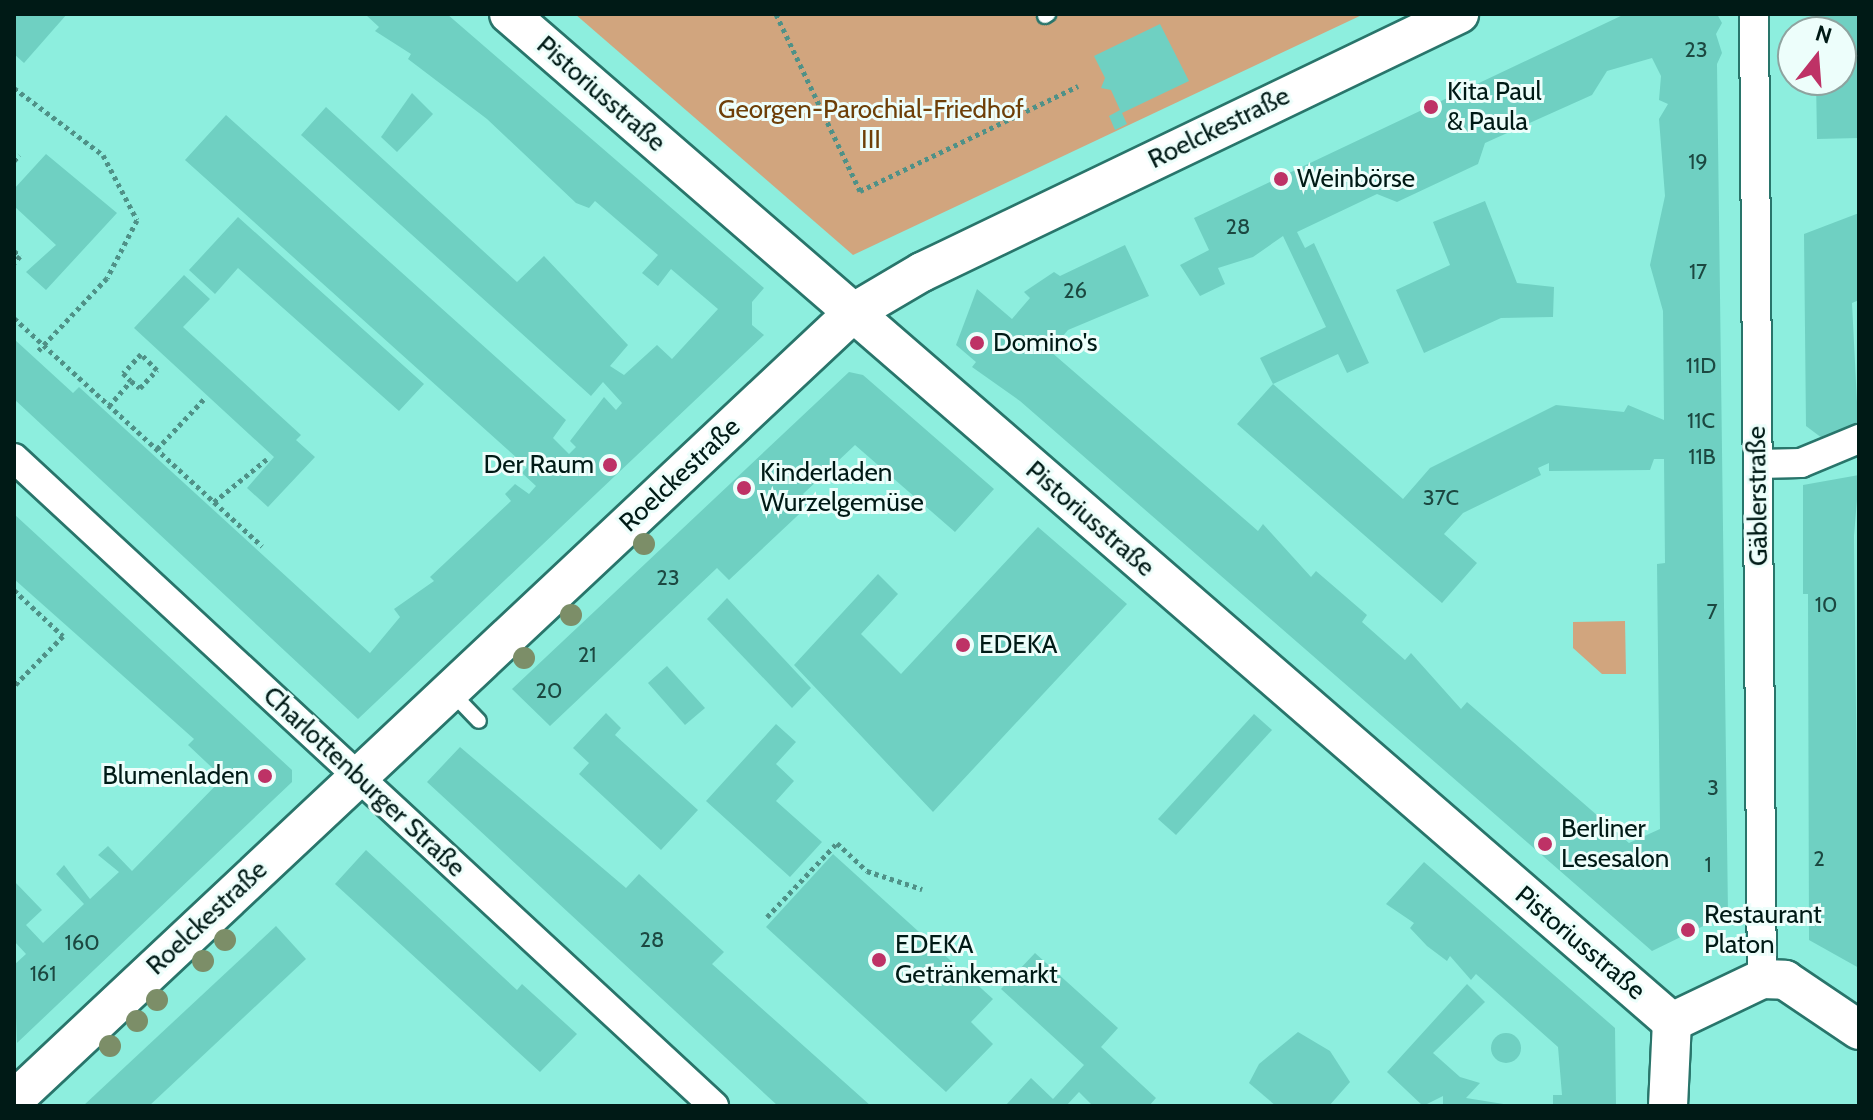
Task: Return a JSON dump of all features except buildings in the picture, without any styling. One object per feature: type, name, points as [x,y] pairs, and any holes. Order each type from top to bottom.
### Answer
[{"type":"street","name":"Pistoriusstraße","points":[[509,14],[1672,1022]]},
{"type":"street","name":"Roelckestraße","points":[[14,1100],[854,312],[922,272],[1459,14]]},
{"type":"street","name":"Gäblerstraße","points":[[1754,14],[1762,979]]},
{"type":"street","points":[[1758,464],[1801,463],[1859,439]]},
{"type":"street","name":"Charlottenburger Straße","points":[[14,458],[714,1106]]},
{"type":"street","points":[[1668,1106],[1672,1022],[1762,979],[1785,980],[1859,1030]]},
{"type":"lane","points":[[449,690],[479,721]]},
{"type":"path","points":[[776,14],[860,191],[1078,86]]},
{"type":"path","points":[[14,88],[103,155],[137,220],[107,278],[37,352]]},
{"type":"path","points":[[14,251],[20,256],[14,263]]},
{"type":"path","points":[[14,318],[262,546]]},
{"type":"path","points":[[141,354],[157,370],[140,388],[131,381],[123,373],[141,354]]},
{"type":"path","points":[[109,406],[131,381]]},
{"type":"path","points":[[157,449],[204,399]]},
{"type":"path","points":[[214,502],[267,459]]},
{"type":"path","points":[[14,590],[63,636],[14,686]]},
{"type":"path","points":[[767,917],[837,843],[867,871],[922,889]]},
{"type":"green space","name":"Georgen-Parochial-Friedhof III","points":[[575,14],[1364,14],[853,255]]},
{"type":"green space","points":[[1625,621],[1626,674],[1602,674],[1573,648],[1573,622]]},
{"type":"place","name":"Kita Paul & Paula","points":[[1431,107]]},
{"type":"place","name":"Weinbörse","points":[[1281,179]]},
{"type":"place","name":"Domino's","points":[[977,343]]},
{"type":"place","name":"Der Raum","points":[[610,465]]},
{"type":"place","name":"Kinderladen Wurzelgemüse","points":[[744,488]]},
{"type":"place","name":"EDEKA","points":[[963,645]]},
{"type":"place","name":"Blumenladen","points":[[265,776]]},
{"type":"place","name":"Berliner Lesesalon","points":[[1545,844]]},
{"type":"place","name":"Restaurant Platon","points":[[1688,930]]},
{"type":"place","name":"EDEKA Getränkemarkt","points":[[879,960]]}]
